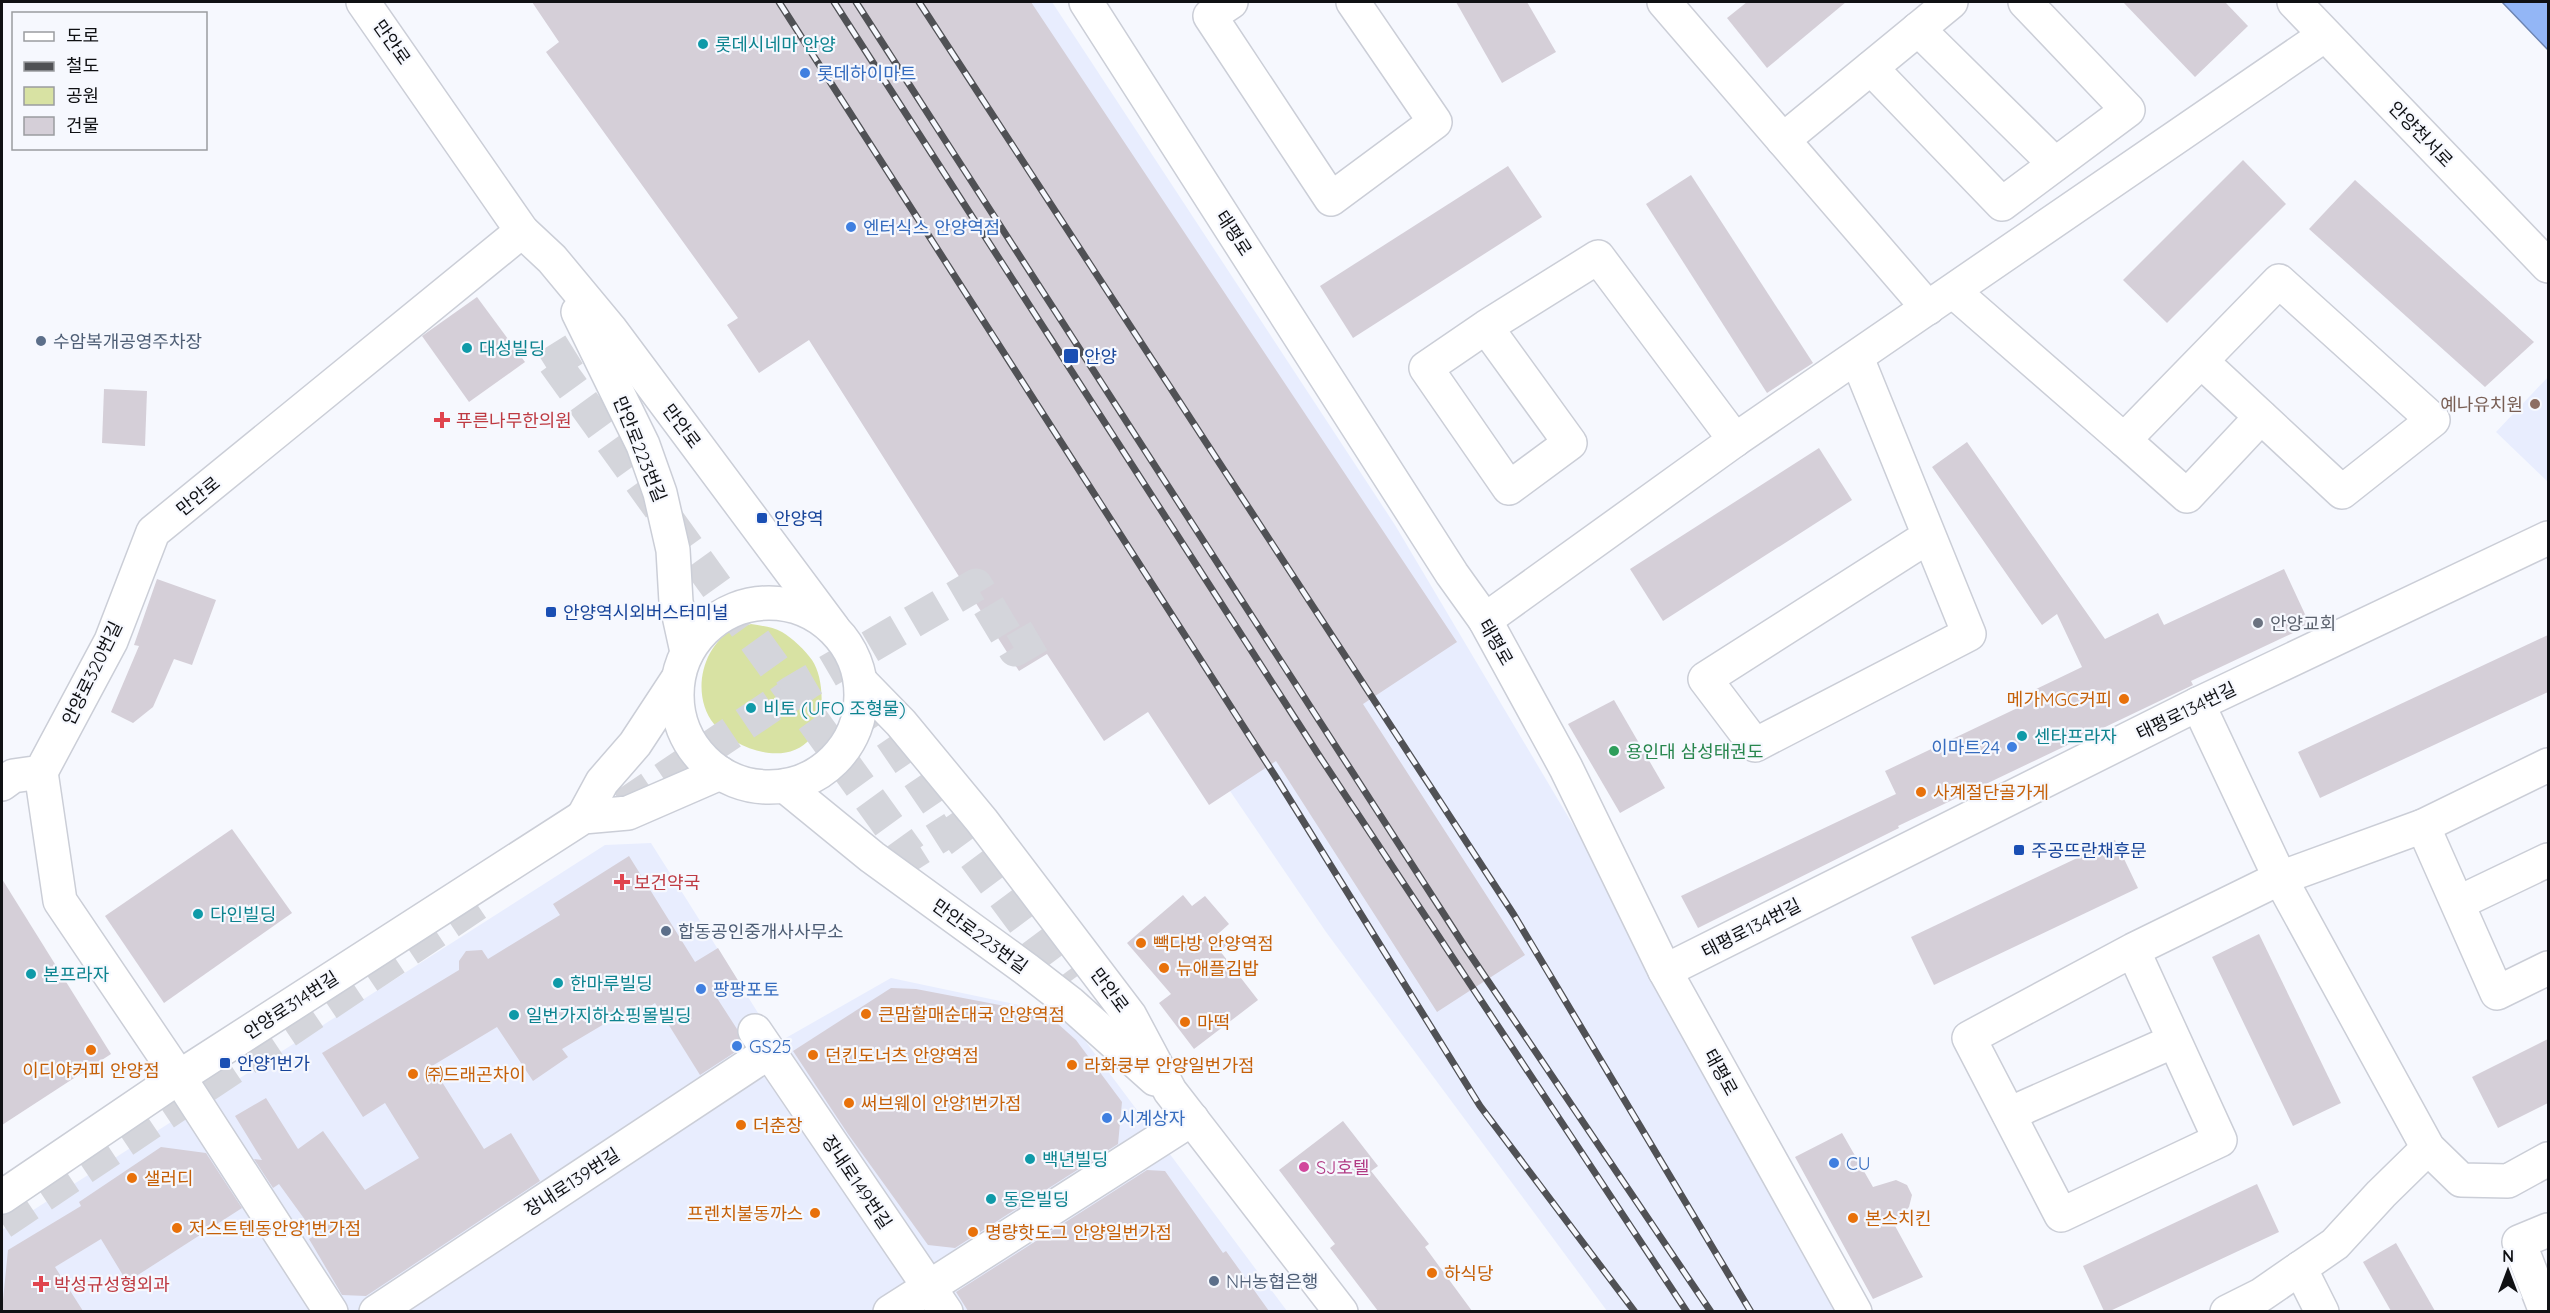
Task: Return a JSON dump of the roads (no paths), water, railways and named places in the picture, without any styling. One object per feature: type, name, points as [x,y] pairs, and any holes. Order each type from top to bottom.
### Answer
[{"type":"street","name":"만안로","points":[[363,2],[522,231],[552,259],[611,330],[833,628]]},
{"type":"street","name":"태평로","points":[[1086,2],[1452,574],[1485,620],[1566,768],[1665,971],[1855,1311]]},
{"type":"street","points":[[1231,2],[1210,16],[1331,199],[1435,122],[1353,2]]},
{"type":"street","points":[[1664,2],[1783,141],[1941,300],[2124,440],[2187,496],[2261,417]]},
{"type":"street","points":[[1783,141],[1951,2]]},
{"type":"street","points":[[1871,68],[2002,204],[2128,110],[2025,2]]},
{"type":"street","name":"안양천서로","points":[[2294,2],[2548,266]]},
{"type":"street","points":[[1918,29],[2055,165]]},
{"type":"street","points":[[1485,620],[1735,440],[2325,35]]},
{"type":"street","name":"만안로","points":[[153,532],[522,231]]},
{"type":"street","points":[[1486,327],[1570,443],[1509,488],[1426,368],[1486,327],[1598,257],[1735,440]]},
{"type":"street","name":"만안로223번길","points":[[552,259],[634,426],[660,493],[674,550],[682,666]]},
{"type":"street","points":[[2124,440],[2201,361],[2279,281],[2433,420],[2342,492],[2201,361]]},
{"type":"street","points":[[1857,358],[1969,634],[1755,745],[1705,679],[1929,536]]},
{"type":"street","name":"안양로320번길","points":[[41,772],[111,641],[153,532]]},
{"type":"street","name":"태평로134번길","points":[[1665,971],[2198,704],[2548,538]]},
{"type":"street","points":[[583,817],[603,782],[635,744],[682,666],[708,625],[737,608],[771,602],[805,609],[833,628],[852,653],[861,682],[859,717],[844,750],[819,774],[785,786],[763,787],[740,783],[720,773],[693,748],[679,716],[682,666]]},
{"type":"street","name":"만안로","points":[[861,682],[901,723],[982,821],[1130,1016],[1170,1091],[1341,1311]]},
{"type":"street","points":[[2198,704],[2280,878],[2428,1148],[2462,1179],[2508,1181],[2548,1159]]},
{"type":"street","points":[[2133,950],[2220,1140],[2061,1215],[1969,1038],[2133,950],[2280,878],[2423,826],[2548,765]]},
{"type":"street","points":[[2,784],[14,776],[41,772],[60,901],[179,1077],[331,1311]]},
{"type":"street","points":[[583,817],[628,813],[720,773]]},
{"type":"street","name":"만안로223번길","points":[[785,786],[872,857],[1044,983],[1170,1091]]},
{"type":"street","name":"안양로314번길","points":[[2,1197],[179,1077],[583,817]]},
{"type":"street","points":[[2423,826],[2497,993],[2548,968]]},
{"type":"street","points":[[2458,903],[2548,860]]},
{"type":"street","name":"장내로149번길","points":[[762,1041],[937,1298]]},
{"type":"street","name":"장내로139번길","points":[[376,1311],[762,1041]]},
{"type":"street","points":[[2009,1114],[2174,1041]]},
{"type":"street","points":[[890,1311],[937,1298],[1191,1119]]},
{"type":"street","points":[[2227,1311],[2261,1295],[2335,1244],[2428,1148]]},
{"type":"street","points":[[2546,1311],[2519,1242],[2548,1230]]},
{"type":"street","points":[[2300,1268],[2322,1311]]},
{"type":"water","points":[[2502,2],[2548,2],[2548,50]]},
{"type":"tunnel","points":[[546,367],[615,324]]},
{"type":"tunnel","points":[[554,362],[910,855],[953,828]]},
{"type":"tunnel","points":[[623,806],[792,692],[976,585],[1015,650],[1039,636]]},
{"type":"tunnel","points":[[863,696],[953,828],[1068,983]]},
{"type":"tunnel","points":[[2,1223],[486,898]]},
{"type":"railway","points":[[779,2],[1277,779],[1480,1106],[1635,1312]]},
{"type":"railway","points":[[834,2],[1318,754],[1687,1312]]},
{"type":"railway","points":[[856,2],[1467,950],[1711,1312]]},
{"type":"railway","points":[[919,2],[1514,915],[1751,1312]]},
{"type":"place","name":"롯데시네마 안양","points":[[703,44]]},
{"type":"place","name":"롯데하이마트","points":[[805,73]]},
{"type":"place","name":"엔터식스 안양역점","points":[[851,227]]},
{"type":"place","name":"수암복개공영주차장","points":[[41,341]]},
{"type":"place","name":"대성빌딩","points":[[467,348]]},
{"type":"place","name":"안양","points":[[1071,356]]},
{"type":"place","name":"예나유치원","points":[[2535,404]]},
{"type":"place","name":"푸른나무한의원","points":[[442,420]]},
{"type":"place","name":"안양역","points":[[762,518]]},
{"type":"place","name":"안양역시외버스터미널","points":[[551,612]]},
{"type":"place","name":"안양교회","points":[[2258,623]]},
{"type":"place","name":"메가MGC커피","points":[[2124,699]]},
{"type":"place","name":"비토 (UFO 조형물)","points":[[751,708]]},
{"type":"place","name":"센타프라자","points":[[2022,736]]},
{"type":"place","name":"이마트24","points":[[2012,747]]},
{"type":"place","name":"용인대 삼성태권도","points":[[1614,751]]},
{"type":"place","name":"사계절단골가게","points":[[1921,792]]},
{"type":"place","name":"주공뜨란채후문","points":[[2019,850]]},
{"type":"place","name":"보건약국","points":[[622,882]]},
{"type":"place","name":"다인빌딩","points":[[198,914]]},
{"type":"place","name":"합동공인중개사사무소","points":[[666,931]]},
{"type":"place","name":"빽다방 안양역점","points":[[1141,943]]},
{"type":"place","name":"뉴애플김밥","points":[[1164,968]]},
{"type":"place","name":"본프라자","points":[[31,974]]},
{"type":"place","name":"한마루빌딩","points":[[558,983]]},
{"type":"place","name":"팡팡포토","points":[[701,989]]},
{"type":"place","name":"큰맘할매순대국 안양역점","points":[[866,1014]]},
{"type":"place","name":"일번가지하쇼핑몰빌딩","points":[[514,1015]]},
{"type":"place","name":"마떡","points":[[1185,1022]]},
{"type":"place","name":"GS25","points":[[737,1046]]},
{"type":"place","name":"이디야커피 안양점","points":[[91,1050]]},
{"type":"place","name":"던킨도너츠 안양역점","points":[[813,1055]]},
{"type":"place","name":"안양1번가","points":[[225,1063]]},
{"type":"place","name":"라화쿵부 안양일번가점","points":[[1072,1065]]},
{"type":"place","name":"㈜드래곤차이","points":[[413,1074]]},
{"type":"place","name":"써브웨이 안양1번가점","points":[[849,1103]]},
{"type":"place","name":"시계상자","points":[[1107,1118]]},
{"type":"place","name":"더춘장","points":[[741,1125]]},
{"type":"place","name":"백년빌딩","points":[[1030,1159]]},
{"type":"place","name":"CU","points":[[1834,1163]]},
{"type":"place","name":"SJ호텔","points":[[1304,1167]]},
{"type":"place","name":"샐러디","points":[[132,1178]]},
{"type":"place","name":"동은빌딩","points":[[991,1199]]},
{"type":"place","name":"프렌치불동까스","points":[[815,1213]]},
{"type":"place","name":"본스치킨","points":[[1853,1218]]},
{"type":"place","name":"저스트텐동안양1번가점","points":[[177,1228]]},
{"type":"place","name":"명량핫도그 안양일번가점","points":[[973,1232]]},
{"type":"place","name":"하식당","points":[[1432,1273]]},
{"type":"place","name":"NH농협은행","points":[[1214,1281]]},
{"type":"place","name":"박성규성형외과","points":[[41,1284]]}]
